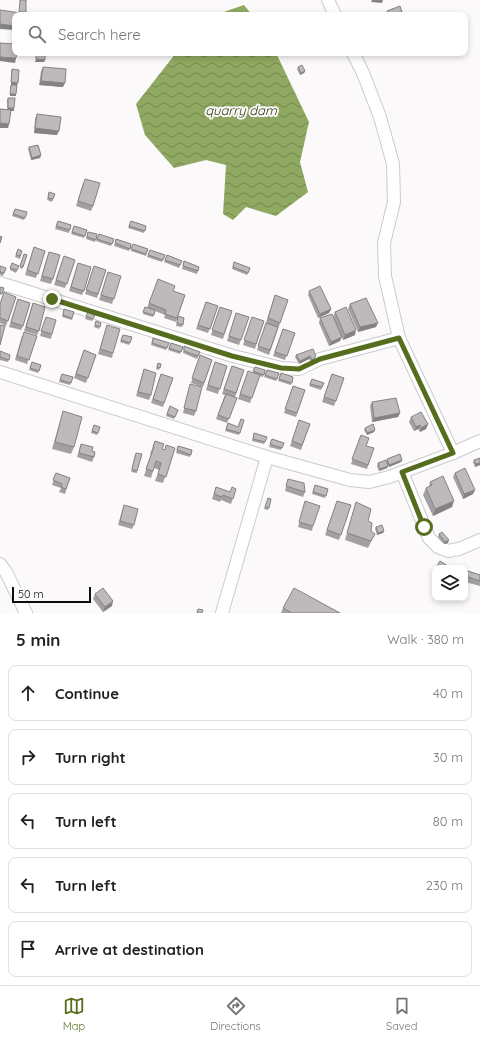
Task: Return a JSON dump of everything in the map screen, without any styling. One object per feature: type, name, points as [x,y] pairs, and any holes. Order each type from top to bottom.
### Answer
[{"type":"street","points":[[328,0],[334,12]]},
{"type":"street","points":[[354,56],[363,73],[380,117],[393,164],[394,202],[384,244],[385,276],[399,338],[453,453]]},
{"type":"street","points":[[0,283],[232,356],[281,368],[299,369],[320,359],[399,338]]},
{"type":"street","points":[[0,372],[267,457],[350,480],[369,482],[402,472],[480,441]]},
{"type":"street","points":[[222,613],[267,457]]},
{"type":"street","points":[[402,472],[429,538],[438,547],[448,551],[459,549],[480,540]]},
{"type":"street","points":[[0,564],[6,572],[26,613]]},
{"type":"water","points":[[244,5],[250,12],[224,12]]},
{"type":"water","name":"quarry dam","points":[[174,56],[277,56],[309,122],[300,162],[308,192],[276,216],[246,207],[233,220],[223,214],[226,165],[206,160],[174,168],[145,135],[136,104]]},
{"type":"building","points":[[20,0],[26,0],[26,12],[19,12]]},
{"type":"building","points":[[400,6],[402,12],[387,12]]},
{"type":"building","points":[[0,10],[14,12],[12,12],[12,26],[0,24]]},
{"type":"building","points":[[0,43],[12,44],[12,56],[16,56],[16,58],[0,57]]},
{"type":"building","points":[[36,56],[45,56],[45,60],[36,59]]},
{"type":"building","points":[[302,65],[305,71],[301,73],[298,67]]},
{"type":"building","points":[[43,67],[66,69],[65,83],[41,81]]},
{"type":"building","points":[[12,69],[19,70],[18,83],[11,82]]},
{"type":"building","points":[[11,85],[17,85],[16,94],[10,94]]},
{"type":"building","points":[[8,98],[15,98],[14,108],[8,108]]},
{"type":"building","points":[[0,109],[11,110],[9,124],[0,123]]},
{"type":"building","points":[[37,114],[61,117],[59,131],[35,128]]},
{"type":"building","points":[[38,145],[41,155],[32,158],[29,147]]},
{"type":"building","points":[[85,179],[100,183],[93,206],[78,201]]},
{"type":"building","points":[[49,192],[55,194],[53,199],[48,198]]},
{"type":"building","points":[[15,209],[27,212],[25,218],[13,214]]},
{"type":"building","points":[[58,221],[71,225],[70,230],[56,226]]},
{"type":"building","points":[[131,221],[146,226],[145,231],[129,226]]},
{"type":"building","points":[[74,226],[87,230],[85,236],[72,232]]},
{"type":"building","points":[[88,232],[97,234],[96,240],[87,237]]},
{"type":"building","points":[[99,234],[114,239],[112,244],[97,239]]},
{"type":"building","points":[[116,239],[131,244],[130,249],[115,243]]},
{"type":"building","points":[[133,244],[148,249],[146,254],[131,249]]},
{"type":"building","points":[[34,247],[45,251],[38,274],[27,270]]},
{"type":"building","points":[[18,249],[22,251],[20,256],[16,255]]},
{"type":"building","points":[[150,250],[165,255],[163,260],[148,255]]},
{"type":"building","points":[[49,252],[60,255],[53,279],[42,276]]},
{"type":"building","points":[[24,254],[27,255],[23,267],[20,266]]},
{"type":"building","points":[[167,255],[182,261],[180,265],[165,260]]},
{"type":"building","points":[[64,256],[75,260],[67,284],[56,280]]},
{"type":"building","points":[[184,261],[199,267],[198,271],[183,266]]},
{"type":"building","points":[[234,262],[250,268],[248,273],[233,267]]},
{"type":"building","points":[[12,263],[19,266],[17,270],[10,268]]},
{"type":"building","points":[[78,263],[91,267],[84,291],[71,287]]},
{"type":"building","points":[[0,266],[6,268],[4,273],[0,272]]},
{"type":"building","points":[[94,266],[106,270],[98,294],[86,290]]},
{"type":"building","points":[[108,272],[121,276],[114,299],[101,295]]},
{"type":"building","points":[[158,279],[175,286],[173,291],[185,295],[177,318],[165,314],[166,310],[149,303]]},
{"type":"building","points":[[320,286],[331,309],[320,314],[309,291]]},
{"type":"building","points":[[0,287],[4,288],[2,294],[0,294]]},
{"type":"building","points":[[4,292],[16,297],[8,321],[0,318],[0,304]]},
{"type":"building","points":[[275,295],[288,300],[280,323],[268,318]]},
{"type":"building","points":[[366,298],[378,323],[360,327],[350,304]]},
{"type":"building","points":[[18,299],[30,303],[23,326],[11,322]]},
{"type":"building","points":[[206,302],[218,306],[210,329],[198,325]]},
{"type":"building","points":[[33,303],[45,307],[39,331],[26,327]]},
{"type":"building","points":[[145,307],[155,310],[154,315],[143,312]]},
{"type":"building","points":[[220,307],[232,311],[224,334],[212,330]]},
{"type":"building","points":[[346,307],[356,330],[345,335],[335,312]]},
{"type":"building","points":[[64,309],[74,312],[72,318],[63,315]]},
{"type":"building","points":[[88,312],[95,315],[93,319],[86,316]]},
{"type":"building","points":[[236,313],[249,317],[241,340],[229,336]]},
{"type":"building","points":[[332,314],[342,337],[331,342],[320,318]]},
{"type":"building","points":[[178,316],[184,318],[183,325],[177,323]]},
{"type":"building","points":[[46,317],[56,320],[52,334],[41,331]]},
{"type":"building","points":[[252,317],[264,321],[256,344],[244,340]]},
{"type":"building","points":[[96,321],[101,323],[100,327],[95,325]]},
{"type":"building","points":[[266,323],[278,327],[270,350],[258,346]]},
{"type":"building","points":[[0,325],[5,326],[0,345]]},
{"type":"building","points":[[107,325],[120,329],[113,353],[100,349]]},
{"type":"building","points":[[283,329],[295,333],[287,356],[275,352]]},
{"type":"building","points":[[24,332],[37,336],[29,360],[17,356]]},
{"type":"building","points":[[123,335],[132,337],[130,343],[121,340]]},
{"type":"building","points":[[153,338],[169,343],[167,348],[152,343]]},
{"type":"building","points":[[171,343],[183,347],[181,352],[169,348]]},
{"type":"building","points":[[184,346],[200,352],[198,356],[184,351]]},
{"type":"building","points":[[313,349],[316,356],[312,360],[310,356],[300,361],[296,355]]},
{"type":"building","points":[[84,350],[96,355],[88,378],[76,374]]},
{"type":"building","points":[[0,351],[10,355],[9,360],[0,357]]},
{"type":"building","points":[[200,355],[212,360],[204,383],[192,378]]},
{"type":"building","points":[[32,362],[41,365],[39,371],[30,368]]},
{"type":"building","points":[[215,362],[227,366],[220,389],[208,385]]},
{"type":"building","points":[[158,363],[161,364],[160,368],[157,367]]},
{"type":"building","points":[[232,366],[244,370],[236,393],[224,389]]},
{"type":"building","points":[[255,367],[265,370],[264,375],[253,371]]},
{"type":"building","points":[[144,369],[156,373],[151,395],[138,392]]},
{"type":"building","points":[[267,370],[279,373],[277,379],[265,375]]},
{"type":"building","points":[[248,371],[260,375],[252,398],[240,394]]},
{"type":"building","points":[[281,373],[293,377],[292,383],[279,379]]},
{"type":"building","points":[[62,374],[73,377],[71,383],[60,380]]},
{"type":"building","points":[[161,374],[173,378],[164,403],[153,399]]},
{"type":"building","points":[[332,374],[344,378],[336,401],[324,397]]},
{"type":"building","points":[[312,379],[324,383],[322,387],[310,384]]},
{"type":"building","points":[[190,384],[202,387],[196,411],[184,408]]},
{"type":"building","points":[[293,386],[305,390],[297,413],[285,409]]},
{"type":"building","points":[[226,394],[237,398],[229,419],[218,415]]},
{"type":"building","points":[[396,398],[400,413],[374,418],[372,402]]},
{"type":"building","points":[[170,406],[178,410],[175,417],[167,414]]},
{"type":"building","points":[[63,411],[82,417],[74,447],[55,442]]},
{"type":"building","points":[[421,412],[428,424],[421,428],[420,425],[416,427],[411,417]]},
{"type":"building","points":[[241,419],[244,420],[240,433],[226,429],[228,423],[238,427]]},
{"type":"building","points":[[299,420],[310,424],[302,445],[292,441]]},
{"type":"building","points":[[373,424],[375,430],[367,433],[365,428]]},
{"type":"building","points":[[94,425],[100,427],[98,433],[92,431]]},
{"type":"building","points":[[254,433],[267,437],[265,442],[253,439]]},
{"type":"building","points":[[361,435],[369,438],[366,446],[374,448],[368,465],[352,459]]},
{"type":"building","points":[[272,439],[284,443],[282,448],[270,444]]},
{"type":"building","points":[[155,441],[164,444],[162,449],[165,450],[166,445],[175,448],[166,477],[158,474],[161,463],[156,461],[153,471],[146,469]]},
{"type":"building","points":[[81,444],[93,447],[92,451],[95,452],[94,457],[79,453]]},
{"type":"building","points":[[178,446],[192,450],[191,455],[177,450]]},
{"type":"building","points":[[136,453],[142,454],[137,471],[132,469]]},
{"type":"building","points":[[400,454],[402,460],[389,465],[387,459]]},
{"type":"building","points":[[480,458],[480,463],[476,464],[474,460]]},
{"type":"building","points":[[386,460],[388,466],[380,469],[378,463]]},
{"type":"building","points":[[465,468],[475,490],[464,494],[455,473]]},
{"type":"building","points":[[56,473],[70,478],[66,489],[61,487],[62,484],[53,480]]},
{"type":"building","points":[[443,476],[454,501],[435,509],[426,488],[432,485],[430,482]]},
{"type":"building","points":[[288,479],[304,483],[305,492],[286,486]]},
{"type":"building","points":[[315,485],[328,489],[326,496],[313,492]]},
{"type":"building","points":[[216,487],[230,492],[232,487],[236,489],[233,499],[223,495],[222,497],[214,494]]},
{"type":"building","points":[[268,498],[271,499],[269,508],[265,507]]},
{"type":"building","points":[[305,501],[320,506],[313,526],[299,522]]},
{"type":"building","points":[[337,501],[351,505],[341,535],[327,530]]},
{"type":"building","points":[[356,502],[371,509],[368,521],[372,523],[371,531],[375,534],[371,541],[347,533]]},
{"type":"building","points":[[124,505],[138,509],[134,525],[120,521]]},
{"type":"building","points":[[382,525],[384,531],[378,533],[376,527]]},
{"type":"building","points":[[442,532],[449,540],[445,542],[439,534]]},
{"type":"building","points":[[440,561],[446,565],[438,565]]},
{"type":"building","points":[[468,571],[480,575],[480,581],[468,577]]},
{"type":"building","points":[[103,588],[113,601],[105,607],[95,594]]},
{"type":"building","points":[[294,588],[340,613],[292,613],[283,608]]},
{"type":"building","points":[[198,609],[203,610],[202,613],[197,613]]},
{"type":"route","points":[[52,299],[232,356],[281,368],[299,369],[320,359],[399,338],[453,453],[402,472],[424,527]]}]
